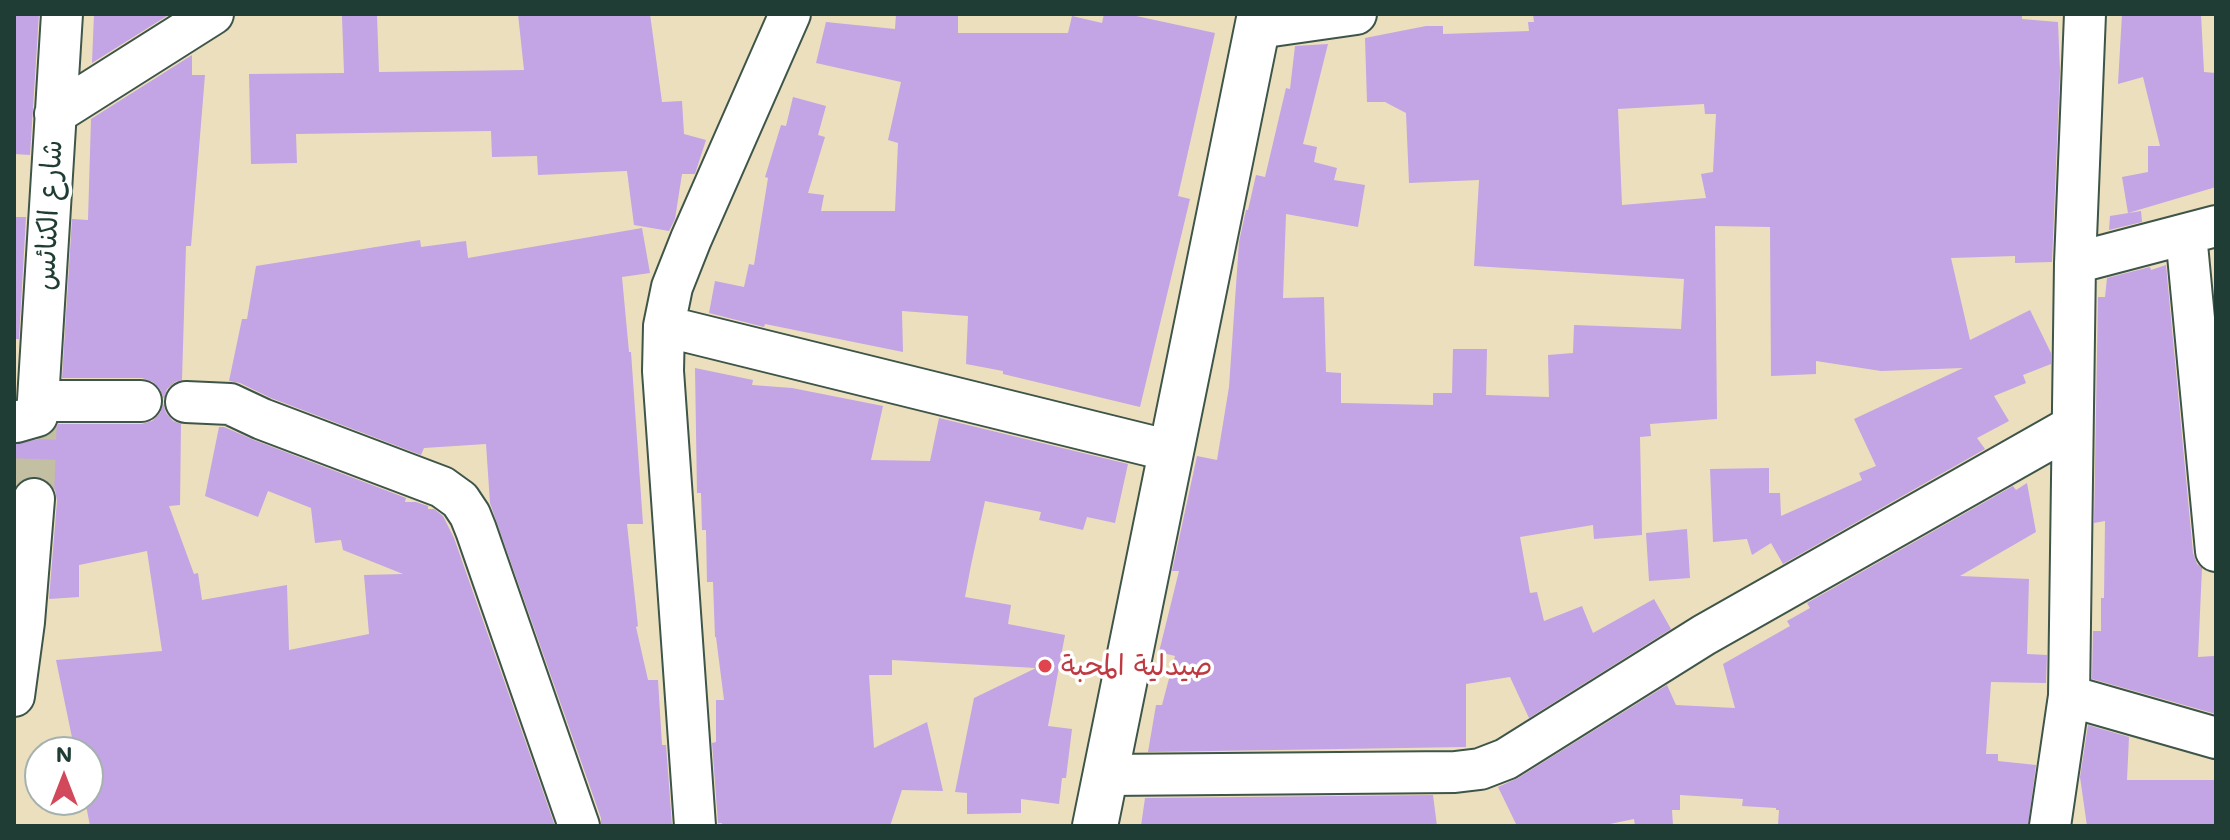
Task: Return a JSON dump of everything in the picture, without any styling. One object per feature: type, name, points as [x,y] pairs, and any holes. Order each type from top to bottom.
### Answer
[{"type":"street","name":"شارع الكنائس","points":[[62,14],[31,413],[141,401]]},
{"type":"street","points":[[55,114],[213,14]]},
{"type":"street","points":[[695,826],[663,371],[664,326],[672,287],[691,239],[790,14]]},
{"type":"street","points":[[1095,826],[1259,21],[1356,14]]},
{"type":"street","points":[[2050,826],[2069,696],[2071,427],[2085,14]]},
{"type":"street","points":[[2075,263],[2201,230],[2216,551]]},
{"type":"street","points":[[664,326],[1171,451]]},
{"type":"street","points":[[186,402],[230,404],[442,487],[460,500],[476,530],[579,826]]},
{"type":"street","points":[[1106,775],[1455,772],[1480,769],[1506,759],[1704,635],[2071,427]]},
{"type":"street","points":[[14,696],[34,499]]},
{"type":"street","points":[[2069,696],[2216,738]]},
{"type":"building","points":[[14,14],[39,14],[30,155],[14,154]]},
{"type":"building","points":[[94,14],[170,14],[92,63]]},
{"type":"building","points":[[518,14],[650,14],[662,102],[682,101],[684,134],[706,140],[695,174],[682,174],[675,219],[669,231],[634,225],[627,171],[538,175],[537,156],[492,157],[491,131],[296,134],[297,163],[251,164],[249,74],[344,73],[342,16],[377,15],[379,72],[524,70]]},
{"type":"building","points":[[896,14],[958,14],[958,33],[1068,33],[1072,16],[1102,23],[1104,14],[1127,14],[1215,33],[1178,196],[1190,199],[1140,407],[966,364],[968,316],[902,311],[903,352],[765,324],[764,327],[709,313],[715,281],[744,287],[749,264],[754,265],[768,178],[765,177],[781,125],[786,126],[793,97],[826,106],[818,135],[825,137],[808,193],[824,195],[821,211],[895,211],[898,143],[888,140],[901,82],[816,63],[826,22],[895,29]]},
{"type":"building","points":[[1533,14],[2022,14],[2022,19],[2058,22],[2060,71],[2052,262],[2015,263],[2015,256],[1951,258],[1970,340],[2030,310],[2051,353],[2051,364],[2023,375],[2026,383],[1994,396],[2009,421],[1977,438],[1985,449],[1783,564],[1771,543],[1752,555],[1747,539],[1713,542],[1710,469],[1769,468],[1769,493],[1780,493],[1781,516],[1862,480],[1859,473],[1876,466],[1854,419],[1963,368],[1881,371],[1816,361],[1816,374],[1771,376],[1770,227],[1715,226],[1717,419],[1650,424],[1651,436],[1640,437],[1642,535],[1594,539],[1593,525],[1520,537],[1530,593],[1537,592],[1544,621],[1582,606],[1593,633],[1654,599],[1671,629],[1529,718],[1510,677],[1466,684],[1466,747],[1148,752],[1156,705],[1162,705],[1175,656],[1159,652],[1179,571],[1172,571],[1197,456],[1217,460],[1229,387],[1239,242],[1256,175],[1265,177],[1286,88],[1290,89],[1295,46],[1328,44],[1303,144],[1317,147],[1314,162],[1337,168],[1334,180],[1365,185],[1358,227],[1286,214],[1283,298],[1324,297],[1326,372],[1341,373],[1341,403],[1433,405],[1433,393],[1452,393],[1453,349],[1487,349],[1486,395],[1549,397],[1548,355],[1573,353],[1574,325],[1681,329],[1684,279],[1474,266],[1479,180],[1409,183],[1406,113],[1385,102],[1367,102],[1365,38],[1426,26],[1443,26],[1443,34],[1529,31],[1528,22],[1534,22]],"holes":[[[1704,104],[1705,114],[1716,114],[1713,172],[1701,174],[1706,198],[1622,205],[1618,109]]]},
{"type":"building","points":[[2122,14],[2201,14],[2204,72],[2216,73],[2216,187],[2128,213],[2122,177],[2148,172],[2148,146],[2160,146],[2143,77],[2118,84]]},
{"type":"building","points":[[192,55],[192,75],[205,75],[191,246],[186,246],[182,380],[167,389],[164,399],[153,382],[142,378],[62,378],[72,219],[88,220],[91,119]]},
{"type":"building","points":[[2141,211],[2142,222],[2109,230],[2110,216]]},
{"type":"building","points":[[14,217],[26,217],[19,339],[14,339]]},
{"type":"building","points":[[642,228],[650,273],[622,277],[631,352],[643,524],[627,524],[636,627],[648,680],[658,680],[672,825],[601,826],[601,818],[490,503],[486,444],[424,448],[421,455],[229,381],[242,319],[247,319],[256,266],[420,240],[421,247],[466,241],[468,258]]},
{"type":"building","points":[[2166,265],[2193,553],[2202,568],[2198,657],[2214,656],[2216,714],[2092,679],[2093,631],[2101,631],[2101,598],[2104,598],[2105,521],[2094,523],[2098,297],[2105,297],[2107,278]]},
{"type":"building","points":[[695,368],[753,380],[752,385],[792,388],[883,406],[871,460],[930,461],[939,418],[1128,464],[1115,523],[1087,517],[1083,530],[1039,520],[1041,512],[985,501],[971,565],[965,597],[1011,605],[1008,624],[1065,635],[1048,726],[1072,729],[1066,778],[1062,778],[1059,804],[1021,799],[1021,813],[967,814],[967,793],[955,792],[974,698],[1036,668],[892,660],[892,675],[869,675],[874,748],[927,722],[943,791],[902,790],[890,826],[722,826],[718,823],[712,743],[716,742],[716,700],[724,700],[715,637],[713,582],[707,582],[706,530],[702,530],[701,493],[697,493]]},
{"type":"building","points":[[163,403],[166,413],[181,424],[180,505],[169,506],[194,574],[198,573],[202,600],[287,585],[289,650],[369,634],[364,575],[403,574],[343,550],[341,540],[315,543],[311,508],[268,491],[258,517],[205,496],[219,427],[406,498],[405,502],[428,506],[428,509],[434,509],[443,516],[454,538],[555,826],[90,826],[88,816],[104,816],[104,736],[72,736],[56,660],[162,651],[147,551],[79,565],[79,597],[49,599],[57,501],[55,490],[48,481],[35,476],[24,479],[14,489],[14,444],[44,438],[58,424],[141,424],[152,421],[160,413]]},
{"type":"building","points":[[2027,483],[2036,532],[1960,576],[2029,579],[2027,654],[2047,655],[2046,683],[1991,682],[1986,754],[1998,754],[1998,761],[2036,765],[2028,826],[1778,826],[1779,810],[1776,808],[1742,806],[1743,799],[1680,795],[1680,810],[1672,810],[1673,825],[1635,826],[1634,819],[1600,826],[1517,826],[1498,787],[1518,778],[1667,685],[1676,705],[1735,708],[1723,664],[1790,626],[1787,621],[1810,608],[1807,603],[2013,486],[2016,490]]},
{"type":"building","points":[[1687,529],[1690,578],[1649,581],[1646,533]]},
{"type":"building","points":[[2088,725],[2129,737],[2127,780],[2216,780],[2216,826],[2087,826],[2080,777]]},
{"type":"building","points":[[1433,795],[1437,826],[1141,826],[1145,798]]},
{"type":"tunnel","points":[[34,499],[37,416]]},
{"type":"place","name":"صيدلية المحبة","points":[[1045,666]]}]
